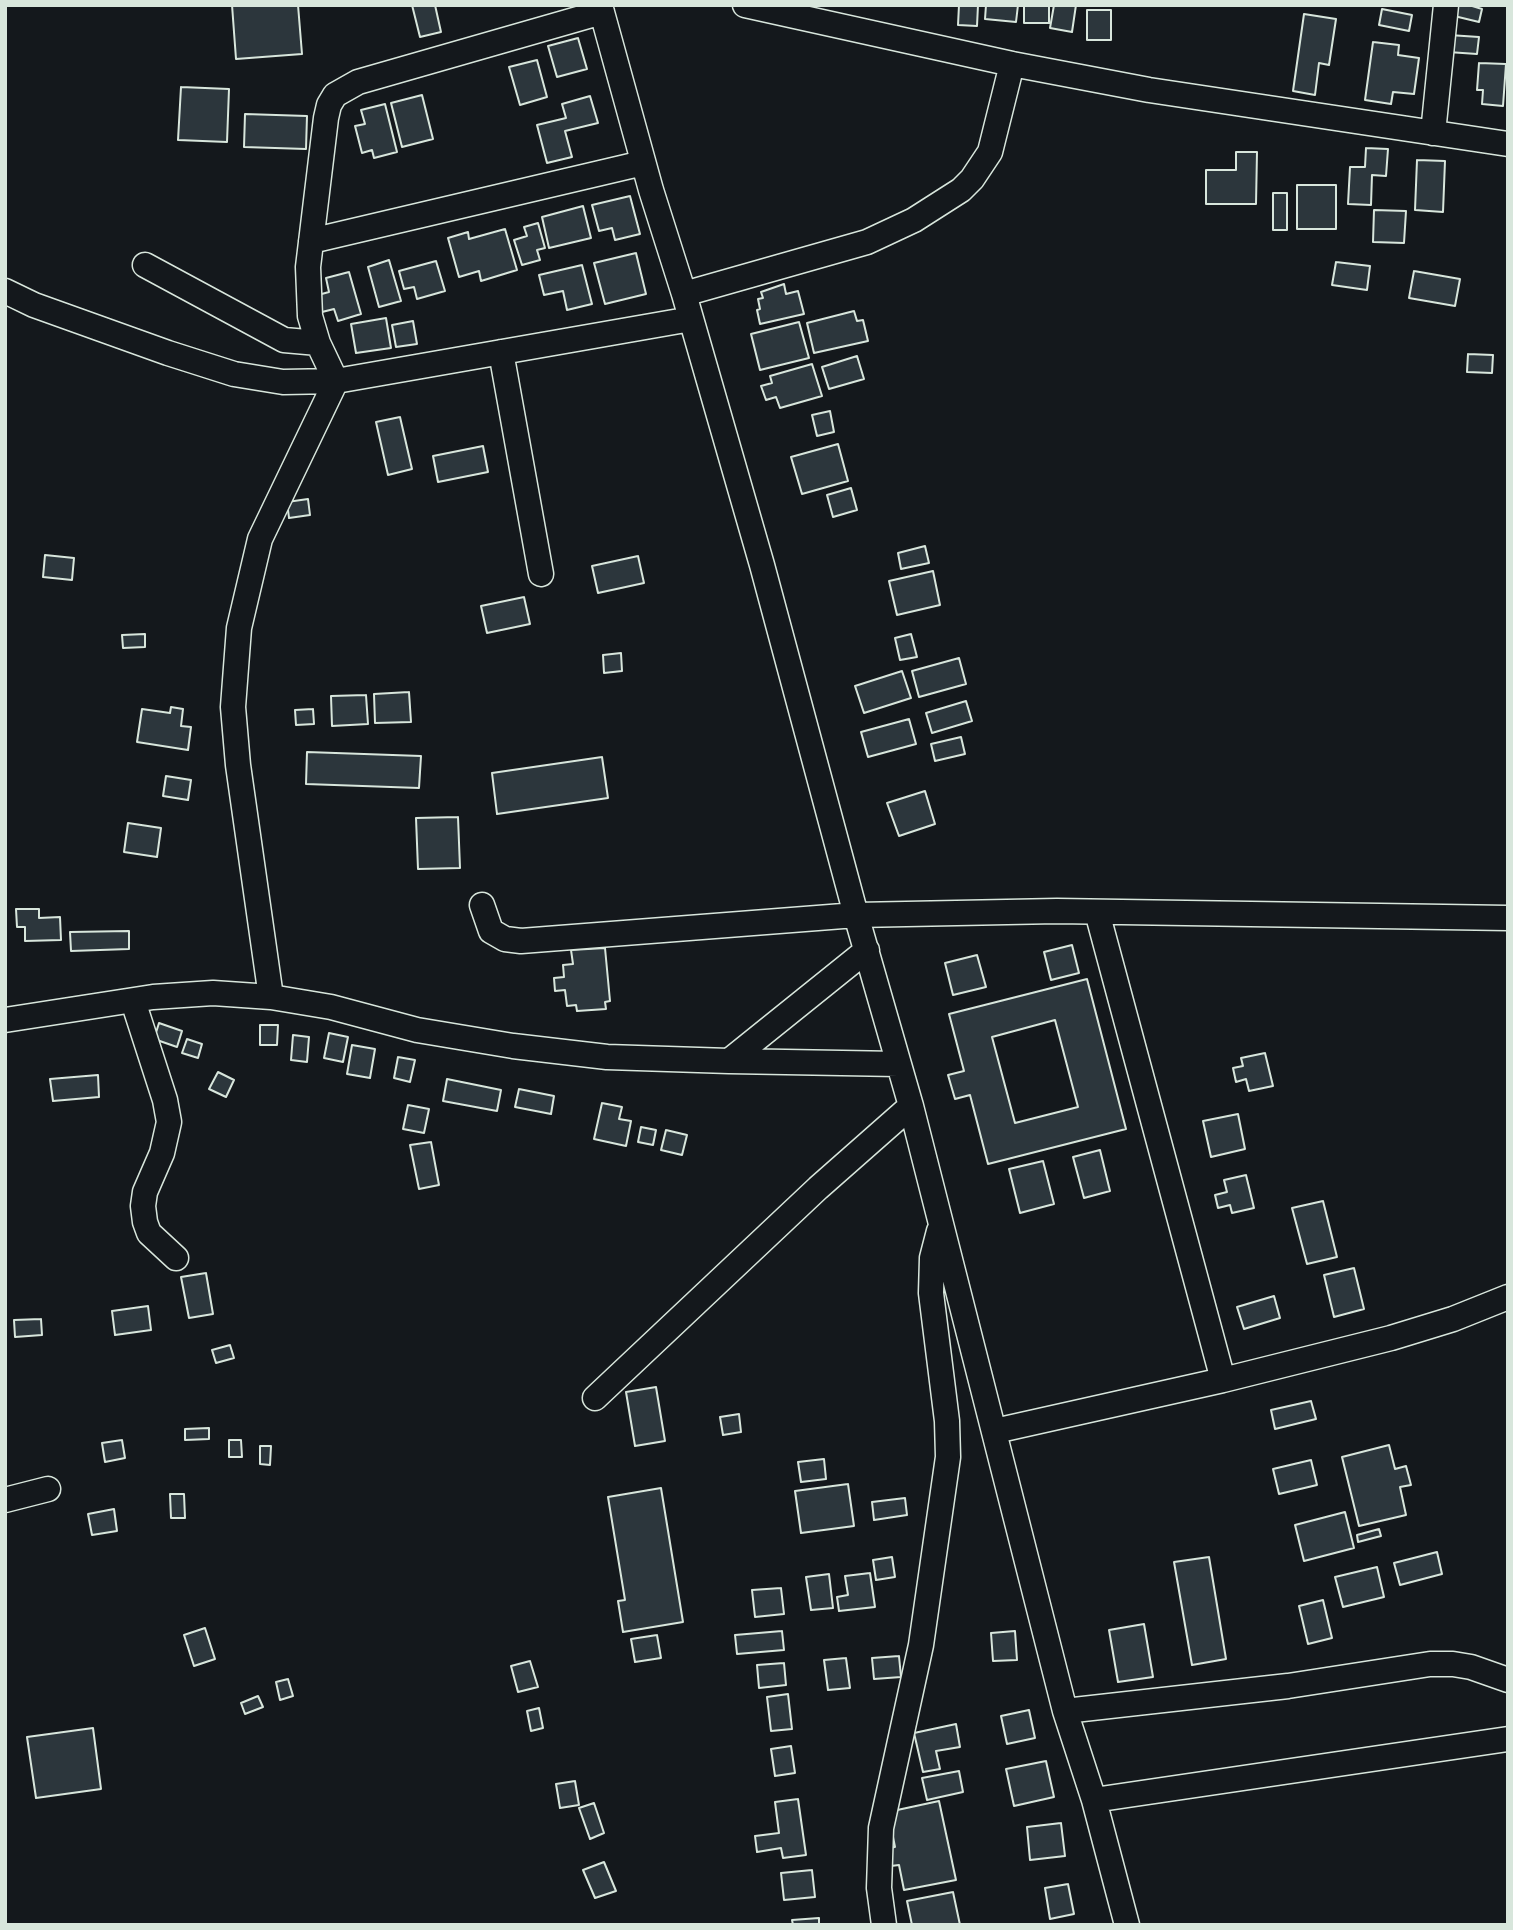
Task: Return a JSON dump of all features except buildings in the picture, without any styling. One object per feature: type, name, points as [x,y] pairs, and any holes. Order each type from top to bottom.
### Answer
[{"type":"street","points":[[745,5],[1012,65],[1149,90],[1508,144]]},
{"type":"street","points":[[1433,133],[1446,5]]},
{"type":"street","points":[[271,997],[238,765],[233,707],[239,628],[260,539],[335,381],[318,343],[310,316],[308,294],[308,267],[329,105],[335,95],[358,82],[601,9],[643,163],[684,294],[762,565],[856,915],[911,1106],[1065,1712],[1094,1801],[1127,1925]]},
{"type":"street","points":[[684,294],[867,242],[914,220],[961,190],[972,180],[990,152],[1012,65]]},
{"type":"street","points":[[311,241],[643,163]]},
{"type":"street","points":[[145,265],[284,340],[318,343]]},
{"type":"street","points":[[5,291],[34,305],[168,353],[234,374],[284,382],[335,381],[691,319]]},
{"type":"street","points":[[501,352],[541,573]]},
{"type":"street","points":[[482,905],[491,931],[505,939],[522,941],[856,915],[1057,911],[1508,918]]},
{"type":"street","points":[[1097,912],[1223,1380]]},
{"type":"street","points":[[729,1061],[867,950]]},
{"type":"street","points":[[5,1020],[184,994],[271,997],[331,1007],[417,1030],[513,1046],[607,1057],[898,1065]]},
{"type":"street","points":[[133,1001],[169,1122],[162,1153],[145,1192],[145,1222],[149,1233],[177,1258]]},
{"type":"street","points":[[595,1398],[818,1188],[911,1106]]},
{"type":"street","points":[[884,1925],[879,1888],[881,1828],[921,1645],[947,1457],[947,1421],[931,1293],[932,1258],[940,1224]]},
{"type":"street","points":[[995,1431],[1223,1380],[1391,1338],[1508,1297]]},
{"type":"street","points":[[5,1500],[48,1489]]},
{"type":"street","points":[[1065,1712],[1288,1686],[1430,1664],[1471,1667],[1508,1680]]},
{"type":"street","points":[[1094,1801],[1508,1739]]}]
